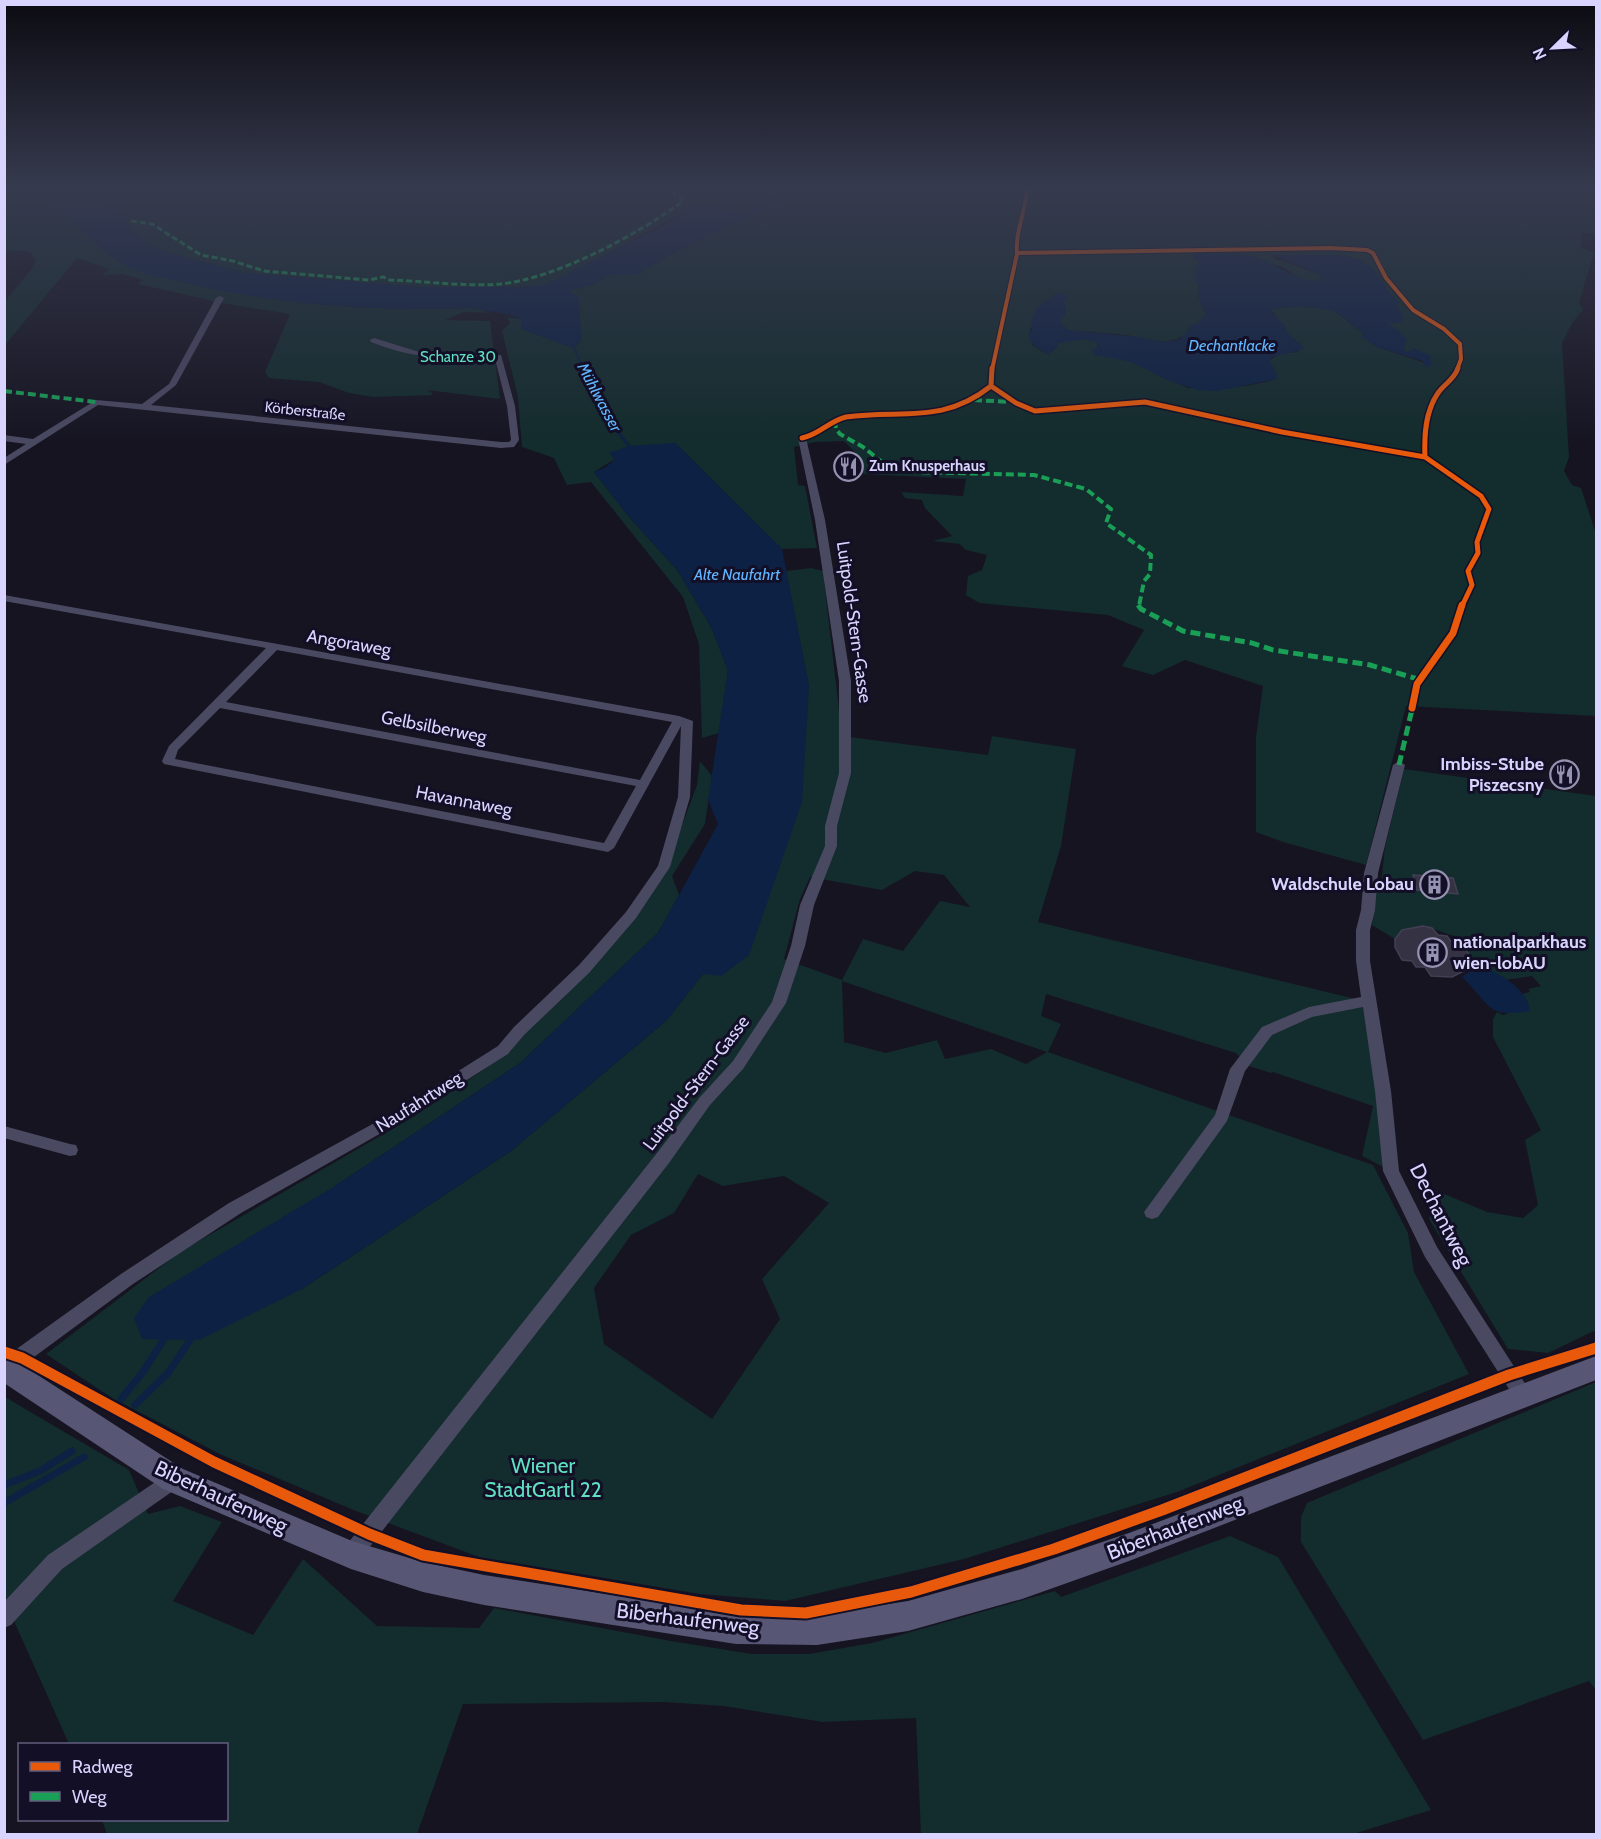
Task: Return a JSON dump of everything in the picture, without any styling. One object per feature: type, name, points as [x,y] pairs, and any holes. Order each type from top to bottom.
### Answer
[{"type":"main road","name":"Biberhaufenweg","points":[[5,1368],[173,1479],[351,1555],[423,1576],[484,1590],[736,1629],[817,1630],[908,1616],[1022,1584],[1140,1543],[1521,1394],[1596,1368]]},
{"type":"street","points":[[143,408],[172,385],[220,298]]},
{"type":"street","name":"Körberstraße","points":[[34,442],[96,402],[511,445],[516,437],[511,406],[498,357],[423,356],[394,350],[375,340]]},
{"type":"street","points":[[4,438],[34,442]]},
{"type":"street","name":"Luitpold-Stern-Gasse","points":[[351,1555],[663,1158],[705,1101],[738,1065],[779,1003],[798,946],[807,905],[831,846],[831,826],[845,773],[845,681],[820,520],[802,438]]},
{"type":"street","points":[[4,462],[34,442]]},
{"type":"street","name":"Angoraweg","points":[[4,598],[683,720]]},
{"type":"street","points":[[218,704],[274,647]]},
{"type":"street","name":"Havannaweg","points":[[218,704],[173,749],[168,761],[608,848],[643,784],[683,720]]},
{"type":"street","name":"Gelbsilberweg","points":[[218,704],[643,784]]},
{"type":"street","name":"Naufahrtweg","points":[[5,1368],[127,1279],[226,1214],[392,1120],[503,1050],[519,1031],[584,969],[631,915],[664,867],[684,797],[683,720]]},
{"type":"street","name":"Dechantweg","points":[[1399,765],[1371,873],[1368,910],[1363,930],[1363,961],[1383,1091],[1391,1171],[1431,1252],[1521,1394]]},
{"type":"street","points":[[1152,1212],[1222,1117],[1238,1069],[1267,1031],[1309,1012],[1369,1001]]},
{"type":"street","points":[[4,1132],[70,1150]]},
{"type":"street","points":[[4,1618],[55,1562],[173,1479]]},
{"type":"green space","points":[[28,274],[64,274],[5,345],[5,301]]},
{"type":"green space","name":"Schanze 30","points":[[104,274],[147,274],[256,297],[292,302],[400,309],[473,308],[492,313],[464,312],[445,320],[490,321],[500,399],[427,390],[432,395],[373,397],[349,393],[319,382],[269,378],[265,372],[290,314],[222,303],[138,284],[143,280],[123,274]]},
{"type":"green space","points":[[256,274],[569,274],[544,285],[523,287],[420,287]]},
{"type":"green space","points":[[1199,274],[1198,296],[1206,315],[1198,323],[1190,326],[1186,334],[1177,339],[1163,342],[1127,335],[1068,330],[1059,322],[1066,312],[1064,302],[1053,299],[1045,301],[1029,332],[1033,346],[1049,355],[1057,347],[1057,343],[1083,339],[1097,342],[1100,355],[1132,362],[1188,388],[1246,386],[1270,381],[1277,374],[1269,361],[1279,354],[1298,352],[1301,345],[1287,333],[1271,310],[1285,307],[1331,310],[1363,333],[1363,337],[1377,347],[1431,365],[1403,350],[1387,324],[1403,316],[1395,305],[1399,303],[1376,274],[1588,274],[1579,302],[1583,310],[1572,323],[1562,343],[1569,457],[1564,471],[1572,485],[1581,488],[1596,534],[1596,716],[1406,706],[1366,865],[1283,842],[1256,832],[1256,737],[1263,686],[1185,660],[1153,675],[1122,666],[1144,630],[1108,615],[979,603],[966,595],[968,576],[982,570],[987,555],[966,550],[960,544],[933,541],[952,536],[925,508],[922,500],[905,498],[901,492],[963,496],[966,479],[863,474],[856,453],[844,441],[815,442],[794,447],[798,485],[805,486],[817,548],[782,549],[675,443],[610,453],[615,459],[594,472],[630,518],[678,571],[711,627],[728,670],[719,733],[702,738],[699,644],[683,597],[591,482],[567,485],[554,458],[522,447],[518,397],[502,331],[510,323],[507,317],[521,319],[522,329],[574,348],[581,340],[580,327],[569,290],[589,286],[611,275]]},
{"type":"green space","points":[[1293,274],[1321,275],[1321,279],[1315,281],[1299,278]]},
{"type":"green space","name":"Wiener StadtGartl 22","points":[[811,568],[823,571],[842,736],[988,755],[992,736],[1076,749],[1061,846],[1038,922],[1368,1002],[1391,1171],[1362,1156],[1373,1106],[1249,1066],[1236,1053],[1046,994],[1041,1016],[1061,1024],[1048,1052],[1373,1165],[1408,1233],[1414,1272],[1469,1374],[1177,1492],[964,1559],[785,1601],[700,1594],[479,1557],[356,1511],[222,1455],[112,1398],[46,1354],[180,1252],[413,1117],[511,1051],[520,1036],[634,918],[681,828],[697,785],[700,761],[712,776],[705,824],[672,876],[679,895],[658,933],[520,1063],[335,1186],[302,1289],[511,1151],[667,1020],[703,974],[809,686],[786,571]],"holes":[[[915,871],[944,875],[970,907],[940,901],[903,951],[863,939],[842,980],[784,959],[800,899],[810,877],[882,890]],[[842,981],[1047,1052],[1026,1064],[991,1049],[945,1059],[937,1040],[886,1053],[844,1042]],[[698,1174],[723,1186],[784,1176],[829,1203],[762,1279],[780,1319],[712,1419],[604,1344],[594,1288],[631,1235],[674,1213]]]},
{"type":"green space","points":[[1404,769],[1596,796],[1596,1330],[1548,1353],[1508,1349],[1429,1219],[1437,1191],[1487,1212],[1523,1218],[1538,1205],[1525,1140],[1541,1130],[1493,1037],[1493,1019],[1497,1012],[1503,1015],[1529,1006],[1522,994],[1530,992],[1528,989],[1541,986],[1532,976],[1505,980],[1479,965],[1470,965],[1466,948],[1456,936],[1420,927],[1407,930],[1395,939],[1372,925],[1375,893],[1381,883],[1385,847]]},
{"type":"green space","points":[[1596,1382],[1596,1690],[1589,1681],[1423,1740],[1301,1542],[1301,1517],[1307,1503]]},
{"type":"green space","points":[[5,1397],[129,1470],[148,1514],[180,1506],[222,1522],[173,1601],[253,1635],[303,1559],[377,1626],[479,1628],[494,1608],[752,1654],[809,1654],[872,1643],[1055,1591],[1061,1597],[1230,1536],[1278,1557],[1431,1810],[1353,1834],[921,1834],[916,1718],[823,1722],[724,1706],[664,1702],[463,1704],[417,1834],[107,1834],[102,1821],[228,1821],[228,1743],[69,1743],[5,1601]]},
{"type":"water","name":"Mühlwasser","points":[[146,274],[256,274],[420,287],[523,287],[544,285],[567,274],[637,274],[611,275],[589,286],[569,290],[579,298],[581,340],[574,348],[521,329],[521,319],[503,313],[473,308],[400,309],[291,302],[255,297]]},
{"type":"water","name":"Dechantlacke","points":[[1195,274],[1291,274],[1314,281],[1321,279],[1321,275],[1318,274],[1377,274],[1389,292],[1400,303],[1396,305],[1403,316],[1402,322],[1388,324],[1407,339],[1403,350],[1408,352],[1414,348],[1431,356],[1431,366],[1426,367],[1423,361],[1377,347],[1362,337],[1363,333],[1337,313],[1304,307],[1271,310],[1271,313],[1285,325],[1287,333],[1305,349],[1272,357],[1269,361],[1277,374],[1277,379],[1217,391],[1198,390],[1167,380],[1132,362],[1095,355],[1092,351],[1099,345],[1097,342],[1083,339],[1058,343],[1049,355],[1035,346],[1029,337],[1029,332],[1032,331],[1033,315],[1039,307],[1052,299],[1054,294],[1064,293],[1068,297],[1064,302],[1066,311],[1060,322],[1068,330],[1139,337],[1163,342],[1179,340],[1190,326],[1198,323],[1206,314],[1198,296],[1200,286],[1196,281]]},
{"type":"water","name":"Alte Naufahrt","points":[[675,443],[782,549],[809,686],[802,802],[749,955],[721,976],[703,974],[667,1020],[511,1151],[302,1289],[199,1340],[142,1339],[134,1318],[149,1297],[335,1186],[520,1063],[658,933],[718,824],[708,800],[728,670],[711,627],[678,571],[630,518],[594,472],[606,467],[615,459],[609,453],[629,446]]},
{"type":"water","points":[[1475,963],[1501,975],[1518,988],[1528,1003],[1529,1011],[1504,1013],[1490,1007],[1462,977],[1474,968]]},
{"type":"building","name":"Zum Knusperhaus","points":[[852,458],[856,473],[843,473],[839,459]]},
{"type":"building","name":"Waldschule Lobau","points":[[1413,875],[1453,878],[1458,894],[1417,890]]},
{"type":"building","name":"nationalparkhaus wien-lobAU","points":[[1423,926],[1432,928],[1438,935],[1447,936],[1452,943],[1462,944],[1470,956],[1470,965],[1466,970],[1452,977],[1431,976],[1425,967],[1416,967],[1412,961],[1402,960],[1395,947],[1395,939],[1402,930]]},
{"type":"waterway","name":"Mühlwasser","points":[[574,348],[584,370]]},
{"type":"waterway","name":"Mühlwasser","points":[[584,368],[609,421],[629,446]]},
{"type":"waterway","points":[[121,1399],[143,1372],[164,1339]]},
{"type":"waterway","points":[[135,1405],[168,1373],[190,1340]]},
{"type":"waterway","points":[[4,1485],[40,1471],[72,1451]]},
{"type":"waterway","points":[[4,1503],[84,1457]]},
{"type":"marked path","points":[[294,274],[369,280],[383,277],[390,280],[499,284],[531,279],[543,274]]},
{"type":"marked path","points":[[4,391],[96,402]]},
{"type":"marked path","points":[[974,400],[1010,402]]},
{"type":"marked path","points":[[835,420],[836,429],[840,434],[894,469],[913,472],[1034,475],[1086,489],[1111,509],[1106,523],[1151,555],[1150,574],[1144,581],[1138,605],[1141,609],[1183,631],[1252,643],[1273,650],[1370,665],[1421,680]]},
{"type":"marked path","points":[[1399,765],[1413,705]]},
{"type":"cycle path","points":[[1012,274],[1000,337],[995,350],[991,386],[1016,403],[1035,411],[1145,402],[1282,432],[1425,457],[1481,496],[1489,509],[1477,542],[1478,553],[1468,571],[1472,585],[1457,616],[1453,633],[1417,684],[1412,708]]},
{"type":"cycle path","points":[[1384,274],[1413,310],[1444,329],[1460,344],[1461,359],[1454,379],[1438,392],[1429,413],[1426,424],[1425,457]]},
{"type":"cycle path","points":[[802,438],[846,417],[922,415],[946,410],[969,401],[991,386]]},
{"type":"cycle path","points":[[4,1352],[22,1358],[214,1462],[369,1534],[423,1555],[741,1610],[806,1613],[911,1592],[1054,1549],[1162,1510],[1509,1375],[1596,1348]]},
{"type":"place","name":"Zum Knusperhaus","points":[[848,466]]},
{"type":"place","name":"Imbiss-Stube Piszecsny","points":[[1565,774]]},
{"type":"place","name":"Waldschule Lobau","points":[[1435,884]]},
{"type":"place","name":"nationalparkhaus wien-lobAU","points":[[1432,952]]}]
